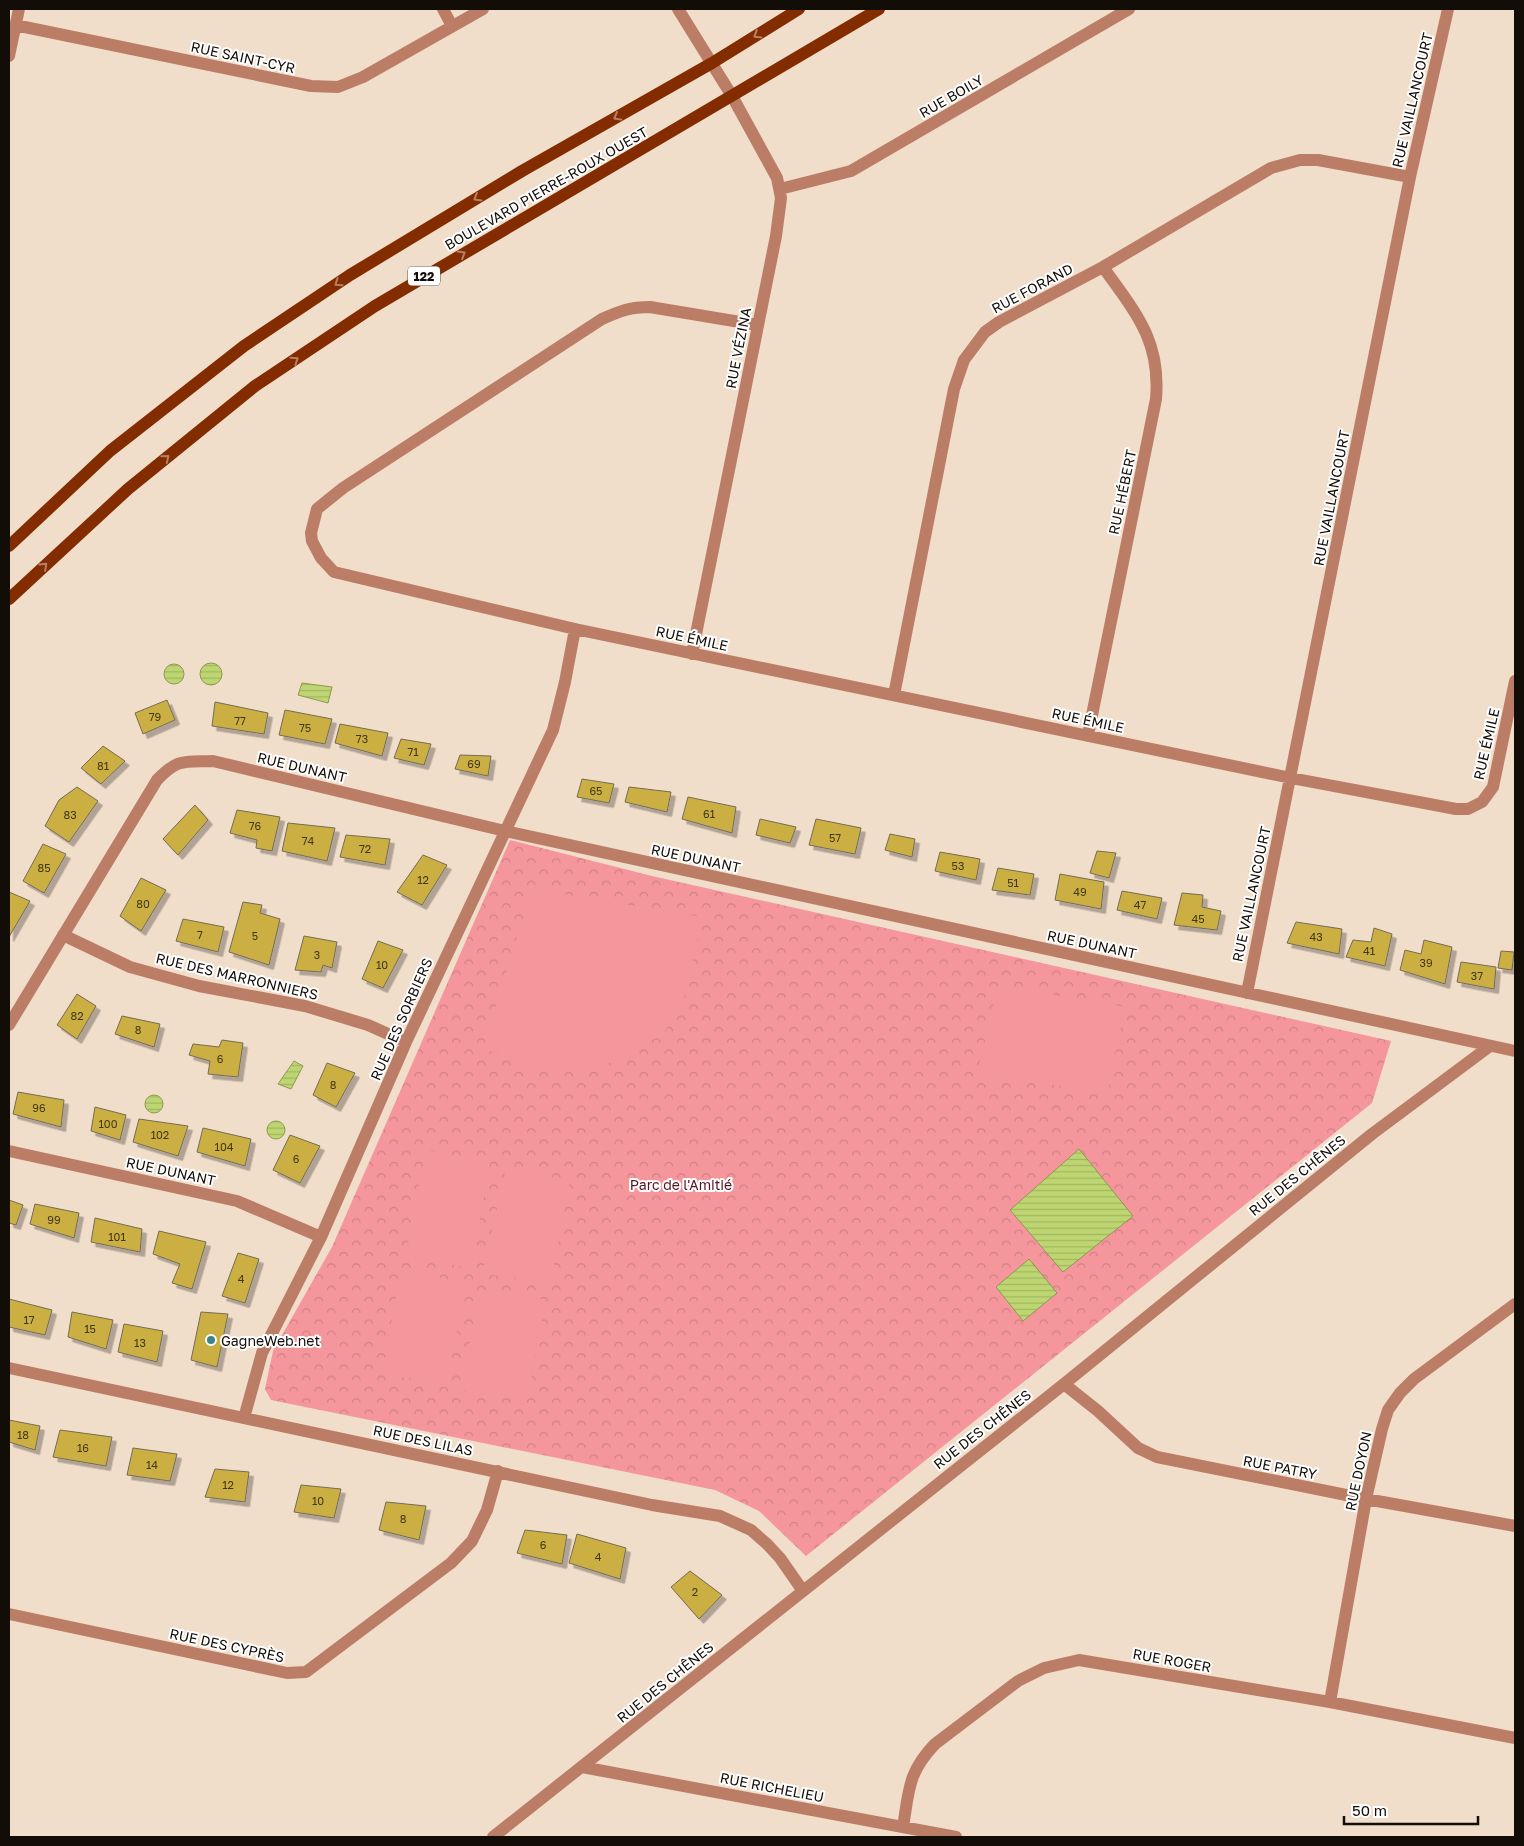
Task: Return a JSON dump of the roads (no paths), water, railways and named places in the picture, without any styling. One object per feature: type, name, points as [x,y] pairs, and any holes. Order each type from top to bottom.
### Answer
[{"type":"main road","name":"BOULEVARD PIERRE-ROUX OUEST","points":[[9,546],[110,450],[244,346],[350,275],[522,171],[712,63],[799,9]]},
{"type":"main road","name":"BOULEVARD PIERRE-ROUX OUEST","points":[[9,599],[128,489],[255,386],[375,306],[879,9]]},
{"type":"street","points":[[9,56],[18,9]]},
{"type":"street","points":[[443,9],[452,26]]},
{"type":"street","name":"RUE SAINT-CYR","points":[[15,25],[311,86],[338,87],[363,77],[483,9]]},
{"type":"street","name":"RUE VÉZINA","points":[[678,9],[732,96],[777,178],[781,198],[776,236],[692,654]]},
{"type":"street","name":"RUE BOILY","points":[[780,189],[851,171],[1129,9]]},
{"type":"street","name":"RUE VAILLANCOURT","points":[[1247,993],[1410,177],[1448,9]]},
{"type":"street","name":"RUE FORAND","points":[[894,695],[954,389],[964,360],[985,332],[998,322],[1103,267],[1260,174],[1279,166],[1300,160],[1318,160],[1410,177]]},
{"type":"street","name":"RUE HÉBERT","points":[[1088,736],[1158,384],[1153,350],[1144,327],[1103,267]]},
{"type":"street","name":"RUE ÉMILE","points":[[758,326],[666,309],[632,307],[602,319],[351,482],[317,509],[312,523],[312,541],[321,558],[334,572],[574,629],[1291,778],[1456,809],[1468,809],[1482,802],[1493,787],[1515,682]]},
{"type":"street","name":"RUE DES SORBIERS","points":[[244,1418],[262,1353],[321,1237],[406,1042],[553,730],[565,682],[574,629]]},
{"type":"street","name":"RUE DUNANT","points":[[9,1025],[150,790],[169,769],[183,761],[213,761],[505,831],[1515,1051]]},
{"type":"street","name":"RUE DES MARRONNIERS","points":[[63,935],[130,967],[199,986],[305,1006],[368,1025],[406,1042]]},
{"type":"street","name":"RUE DES CHÊNES","points":[[493,1837],[1064,1384],[1372,1134],[1490,1046]]},
{"type":"street","name":"RUE DUNANT","points":[[9,1151],[237,1200],[321,1237]]},
{"type":"street","name":"RUE DOYON","points":[[1330,1702],[1366,1499],[1388,1410],[1400,1393],[1414,1379],[1515,1304]]},
{"type":"street","name":"RUE DES LILAS","points":[[9,1368],[652,1505],[720,1516],[751,1530],[767,1544],[780,1558],[803,1592]]},
{"type":"street","name":"RUE PATRY","points":[[1064,1384],[1098,1411],[1138,1448],[1157,1457],[1366,1499],[1515,1526]]},
{"type":"street","name":"RUE DES CYPRÈS","points":[[9,1614],[287,1673],[306,1672],[451,1564],[472,1541],[487,1510],[498,1471]]},
{"type":"street","name":"RUE ROGER","points":[[903,1827],[910,1783],[915,1769],[923,1756],[935,1744],[1018,1681],[1052,1666],[1079,1660],[1330,1702],[1515,1738]]},
{"type":"street","name":"RUE RICHELIEU","points":[[582,1767],[956,1837]]},
{"type":"place","name":"GagneWeb.net","points":[[211,1340]]},
{"type":"park label","name":"Parc de l'Amitié","points":[[681,1184]]}]
